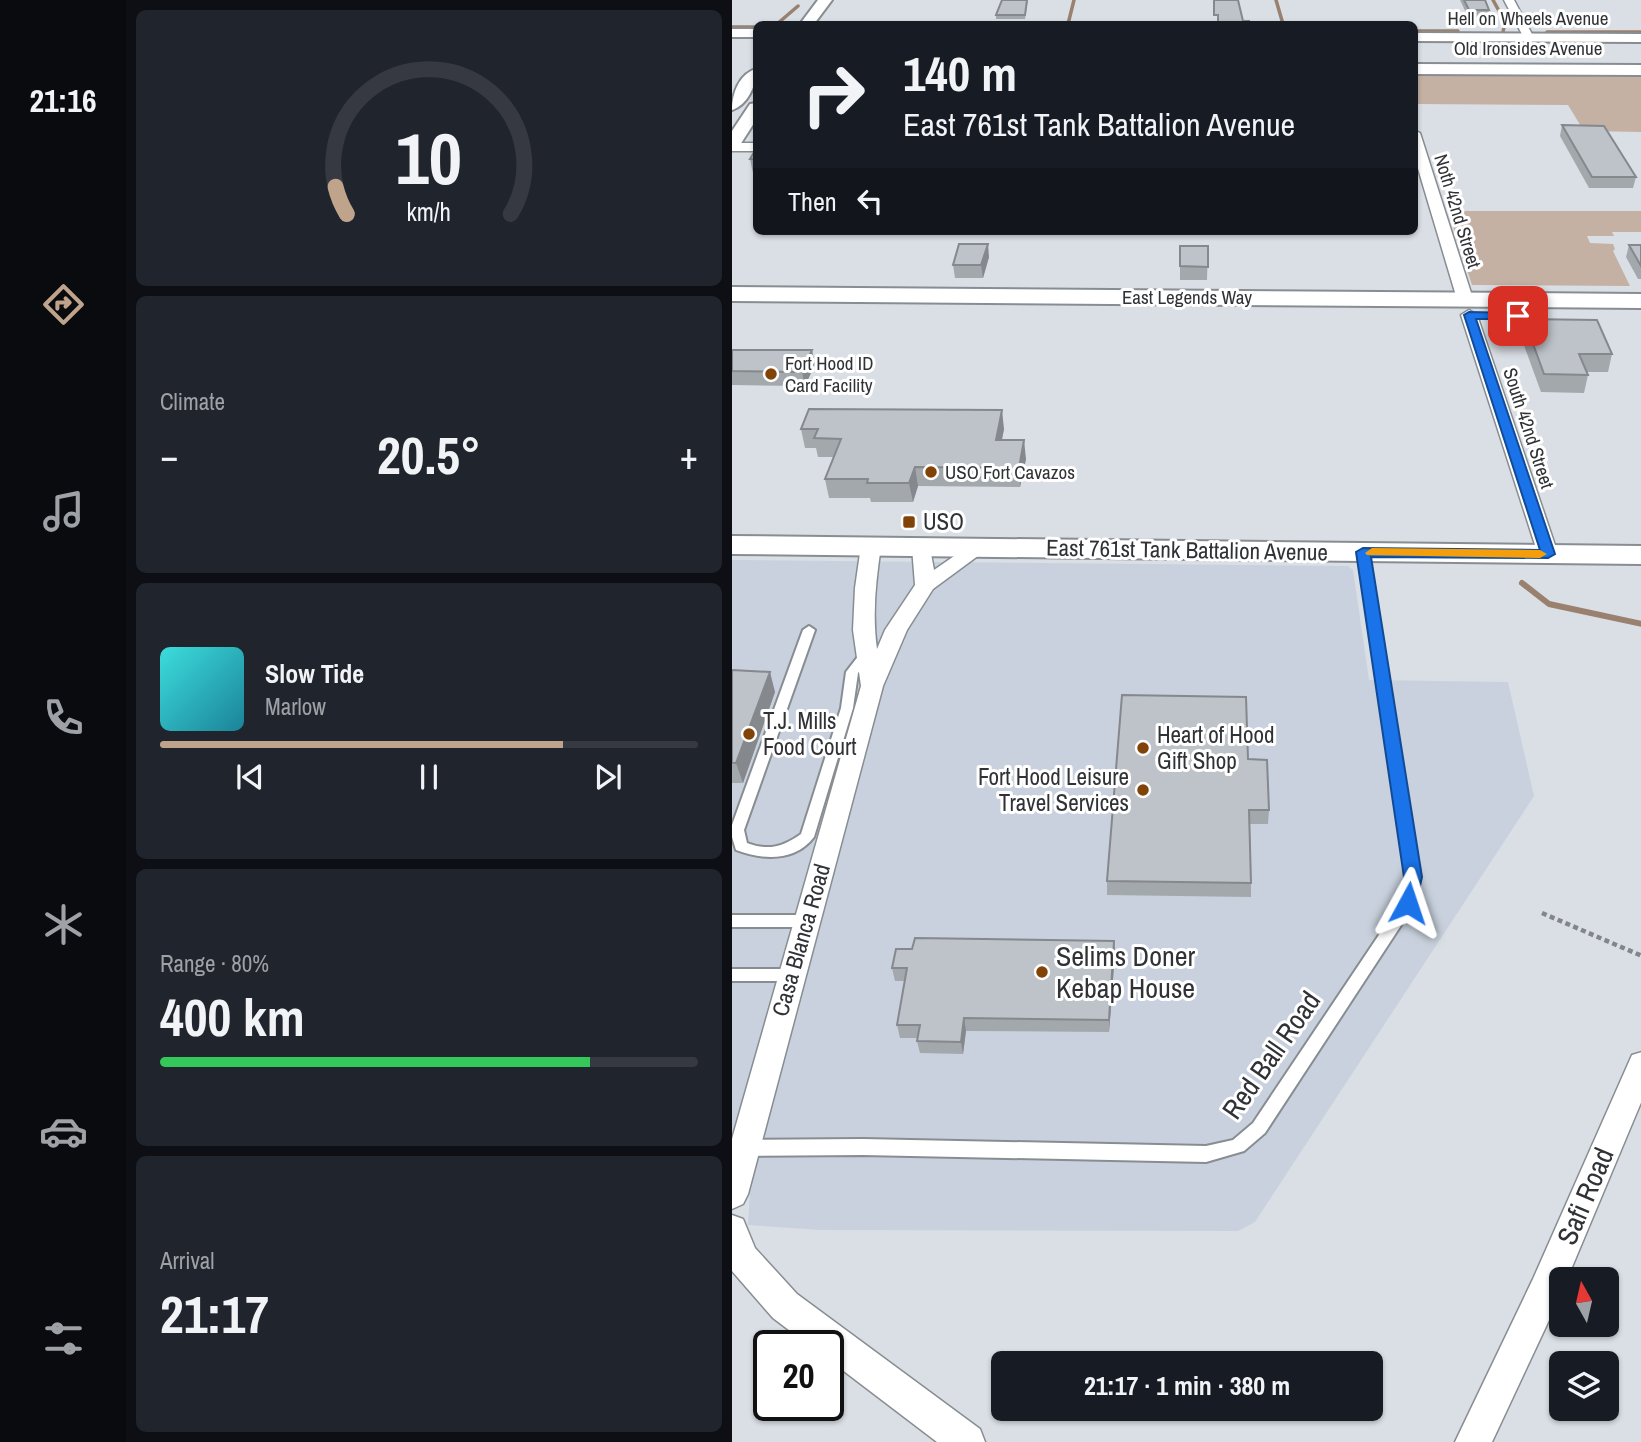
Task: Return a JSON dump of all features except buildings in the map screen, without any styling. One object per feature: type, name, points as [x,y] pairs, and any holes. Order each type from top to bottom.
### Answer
[{"type":"street","points":[[809,21],[825,0]]},
{"type":"street","points":[[1509,0],[1529,38]]},
{"type":"street","points":[[732,33],[753,33]]},
{"type":"street","name":"Hell on Wheels Avenue","points":[[1418,37],[1641,38]]},
{"type":"street","points":[[739,65],[753,65]]},
{"type":"street","name":"Old Ironsides Avenue","points":[[1418,69],[1641,70]]},
{"type":"street","points":[[732,105],[753,78]]},
{"type":"street","points":[[753,114],[732,145],[753,147]]},
{"type":"street","name":"Noth 42nd Street","points":[[1418,154],[1467,307]]},
{"type":"street","name":"East Legends Way","points":[[732,294],[1467,307],[1641,318]]},
{"type":"street","points":[[1467,307],[1534,300],[1641,301]]},
{"type":"street","name":"East Legends Way","points":[[732,310],[1410,315],[1467,307]]},
{"type":"street","name":"South 42nd Street","points":[[1467,307],[1548,554]]},
{"type":"street","name":"East 761st Tank Battalion Avenue","points":[[732,545],[1641,555]]},
{"type":"street","name":"Casa Blanca Road","points":[[871,547],[865,588],[864,630],[872,686]]},
{"type":"street","points":[[922,547],[925,585]]},
{"type":"street","name":"Casa Blanca Road","points":[[732,1194],[738,1148],[791,975],[872,686],[896,630],[925,585],[980,547]]},
{"type":"street","name":"Safi Road","points":[[1473,1442],[1545,1291],[1641,1064]]},
{"type":"street","points":[[732,1230],[742,1258],[785,1306],[967,1442]]},
{"type":"lane","name":"Red Ball Road","points":[[738,1148],[863,1147],[1206,1154],[1238,1146],[1259,1128],[1408,903],[1413,877],[1363,552]]},
{"type":"lane","points":[[809,630],[737,830],[741,846],[762,855],[789,850],[807,836],[847,708],[852,672],[867,653]]},
{"type":"lane","points":[[732,921],[806,921]]},
{"type":"lane","points":[[732,975],[791,975]]},
{"type":"path","points":[[1542,912],[1641,956]]},
{"type":"shaded area","points":[[1418,73],[1641,74],[1641,132],[1587,131],[1582,128],[1568,105],[1418,104]]},
{"type":"shaded area","points":[[1448,211],[1641,211],[1641,232],[1612,232],[1614,236],[1587,236],[1590,243],[1613,244],[1613,251],[1630,286],[1472,285]]},
{"type":"shaded area","points":[[732,560],[1348,566],[1353,570],[1369,680],[1508,682],[1534,796],[1255,1222],[1238,1231],[820,1230],[748,1225],[750,1191],[764,1133],[732,1132]]},
{"type":"waterway","points":[[1069,21],[1074,0]]},
{"type":"waterway","points":[[1276,0],[1282,21]]},
{"type":"waterway","points":[[1493,0],[1505,22],[1503,32]]},
{"type":"waterway","points":[[780,21],[798,6]]},
{"type":"waterway","points":[[732,27],[753,27]]},
{"type":"waterway","points":[[1418,31],[1458,31]]},
{"type":"waterway","points":[[1547,32],[1642,32]]},
{"type":"waterway","points":[[1522,583],[1549,604],[1642,624]]},
{"type":"slow traffic","points":[[1372,553],[1540,554]]},
{"type":"place","name":"Fort Hood ID Card Facility","points":[[771,374]]},
{"type":"place","name":"USO Fort Cavazos","points":[[931,472]]},
{"type":"place","name":"USO","points":[[909,522]]},
{"type":"place","name":"T.J. Mills Food Court","points":[[749,734]]},
{"type":"place","name":"Heart of Hood Gift Shop","points":[[1143,748]]},
{"type":"place","name":"Fort Hood Leisure Travel Services","points":[[1143,790]]},
{"type":"place","name":"Selims Doner Kebap House","points":[[1042,972]]},
{"type":"route","points":[[1408,903],[1413,877],[1363,552],[1548,554],[1469,315],[1518,316]]}]
